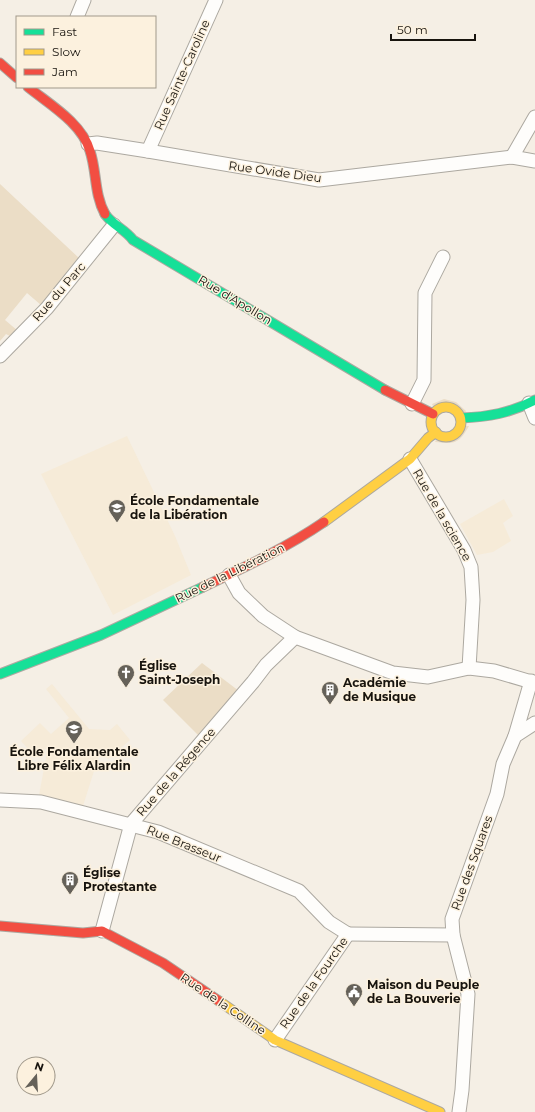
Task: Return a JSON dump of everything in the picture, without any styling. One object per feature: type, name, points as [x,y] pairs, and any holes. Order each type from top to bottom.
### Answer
[{"type":"street","points":[[76,16],[84,0]]},
{"type":"street","name":"Rue Sainte-Caroline","points":[[148,151],[216,0]]},
{"type":"street","points":[[0,63],[16,77]]},
{"type":"street","points":[[35,89],[79,131],[88,144]]},
{"type":"street","points":[[512,157],[535,117]]},
{"type":"street","name":"Rue Ovide Dieu","points":[[88,144],[97,143],[319,180],[512,157],[535,161]]},
{"type":"street","name":"Rue d'Apollon","points":[[88,144],[101,205],[107,218],[114,225],[134,240],[405,402],[433,414]]},
{"type":"street","name":"Rue du Parc","points":[[0,356],[47,308],[77,273],[114,225]]},
{"type":"street","points":[[412,404],[424,380],[425,293],[443,257]]},
{"type":"street","points":[[461,418],[496,416],[532,402],[535,418]]},
{"type":"street","points":[[448,407],[457,411],[461,418],[460,428],[452,435],[442,436],[436,432],[431,423],[433,414],[440,408],[448,407]]},
{"type":"street","name":"Rue de la Libération","points":[[0,674],[88,640],[268,556],[305,534],[410,459],[428,438],[436,432]]},
{"type":"street","name":"Rue de la science","points":[[410,459],[464,550],[471,567],[473,600],[468,668]]},
{"type":"street","points":[[229,575],[239,593],[263,616],[295,637],[393,673],[428,677],[468,668],[494,671],[533,682]]},
{"type":"street","name":"Rue de la Régence","points":[[102,931],[131,824],[266,665],[295,637]]},
{"type":"street","name":"Rue des Squares","points":[[459,1112],[462,1090],[468,994],[453,935],[452,919],[497,794],[503,764],[515,736],[533,682]]},
{"type":"street","points":[[515,736],[535,723]]},
{"type":"street","name":"Rue Brasseur","points":[[0,800],[41,802],[158,832],[299,892],[329,922],[348,934]]},
{"type":"street","points":[[0,926],[19,929],[83,933],[102,931]]},
{"type":"street","name":"Rue de la Colline","points":[[102,931],[163,963],[275,1040],[440,1112]]},
{"type":"street","name":"Rue de la Fourche","points":[[275,1040],[348,934],[453,935]]},
{"type":"shaded area","points":[[0,184],[80,259],[41,305],[27,293],[5,320],[18,331],[12,337],[6,334],[0,341]]},
{"type":"shaded area","points":[[444,399],[456,402],[466,411],[465,413],[458,406],[450,402],[442,402],[433,406],[432,404]]},
{"type":"shaded area","points":[[466,426],[469,426],[456,442],[435,442],[436,440],[455,440],[461,435]]},
{"type":"shaded area","name":"École Fondamentale de la Libération","points":[[127,436],[175,536],[191,575],[113,615],[41,474]]},
{"type":"shaded area","points":[[504,499],[513,516],[503,523],[511,541],[493,552],[477,555],[460,524]]},
{"type":"shaded area","points":[[202,663],[239,691],[199,736],[163,700]]},
{"type":"shaded area","name":"École Fondamentale Libre Félix Alardin","points":[[52,684],[89,729],[110,730],[117,724],[130,740],[108,759],[100,752],[83,806],[39,795],[48,747],[37,755],[32,753],[21,741],[40,723],[51,734],[69,718],[46,689]]},
{"type":"traffic: fast","points":[[105,214],[133,240],[385,390]]},
{"type":"traffic: fast","points":[[461,418],[499,414],[535,400]]},
{"type":"traffic: fast","points":[[0,674],[101,635],[203,587]]},
{"type":"traffic: slow","points":[[446,407],[452,408],[460,416],[461,422],[460,428],[452,436],[446,437],[440,436],[432,428],[431,422],[432,416],[440,408],[446,407]]},
{"type":"traffic: slow","points":[[324,522],[410,459],[428,438],[436,432]]},
{"type":"traffic: slow","points":[[219,1001],[275,1040],[440,1112]]},
{"type":"traffic: jam","points":[[0,63],[16,77]]},
{"type":"traffic: jam","points":[[29,88],[64,115],[80,132],[86,141],[92,159],[99,199],[105,214]]},
{"type":"traffic: jam","points":[[385,390],[433,414]]},
{"type":"traffic: jam","points":[[203,587],[280,549],[324,522]]},
{"type":"traffic: jam","points":[[0,926],[83,933],[102,931],[163,963],[219,1001]]},
{"type":"place","name":"École Fondamentale de la Libération","points":[[117,523]]},
{"type":"place","name":"Église Saint-Joseph","points":[[126,688]]},
{"type":"place","name":"Académie de Musique","points":[[330,705]]},
{"type":"place","name":"École Fondamentale Libre Félix Alardin","points":[[74,744]]},
{"type":"place","name":"Église Protestante","points":[[70,895]]},
{"type":"place","name":"Maison du Peuple de La Bouverie","points":[[354,1007]]}]
